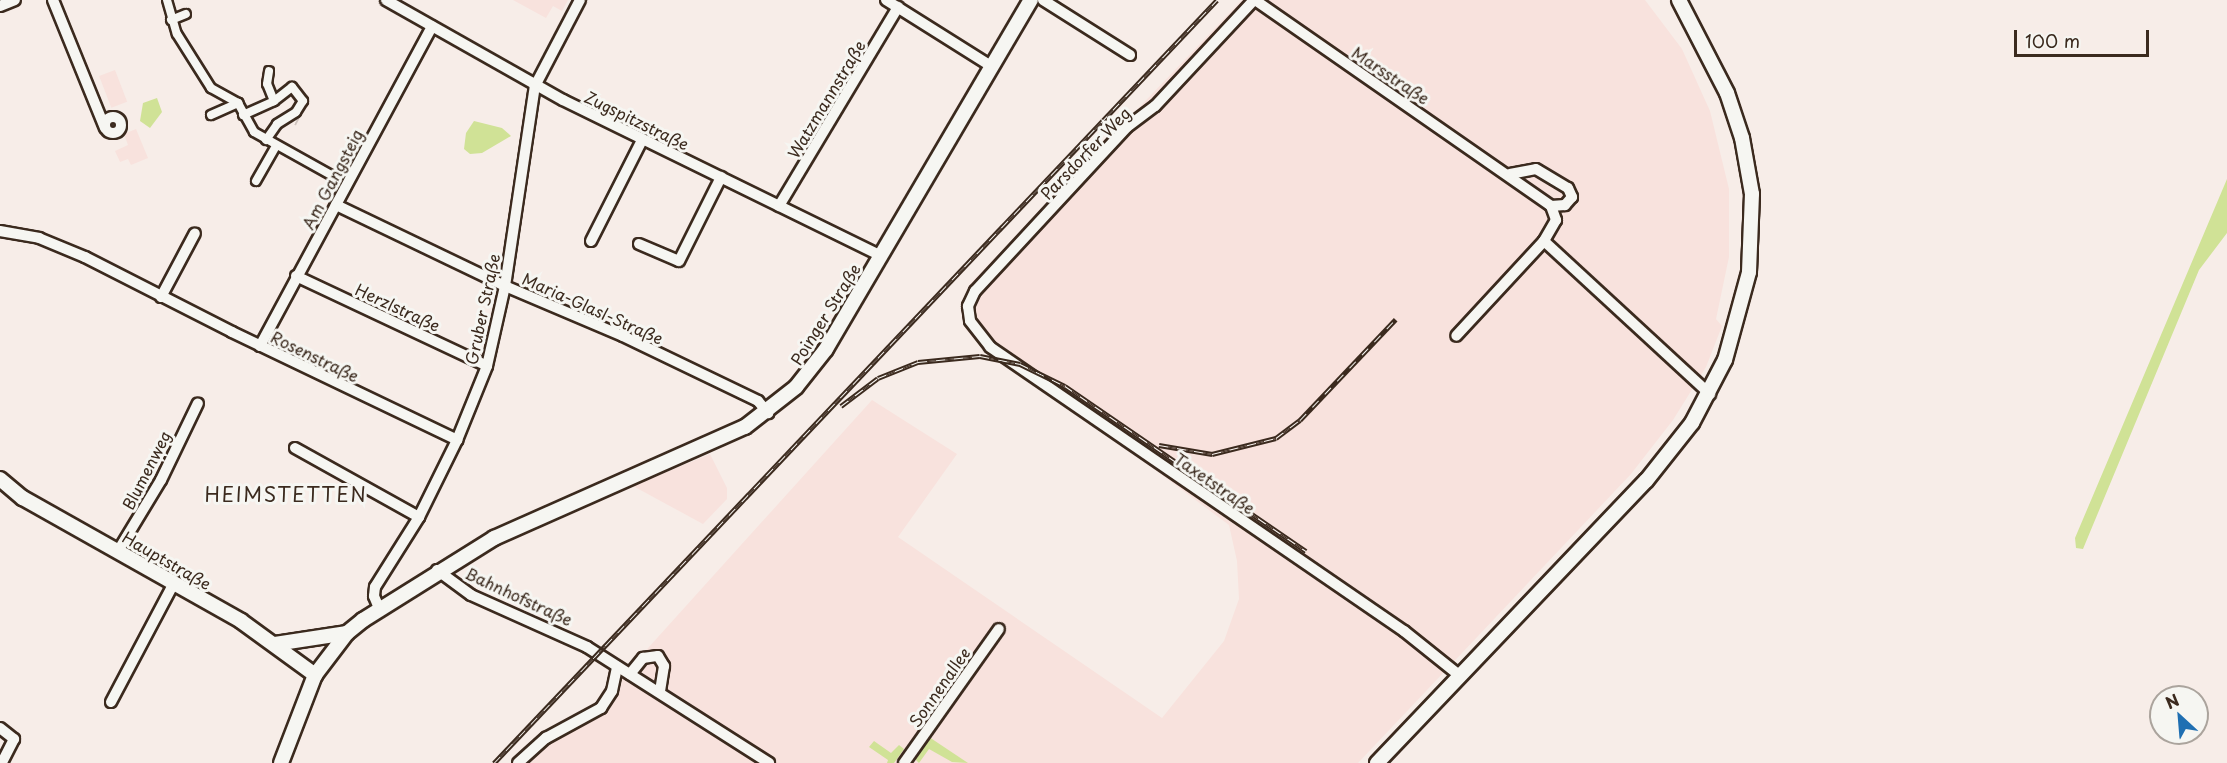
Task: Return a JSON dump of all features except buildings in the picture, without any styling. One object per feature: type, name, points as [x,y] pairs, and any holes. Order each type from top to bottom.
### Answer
[{"type":"street","points":[[0,6],[15,0]]},
{"type":"street","points":[[53,0],[105,128]]},
{"type":"street","points":[[167,0],[171,20],[177,34],[211,88],[238,103],[254,132],[338,179]]},
{"type":"street","name":"Zugspitzstraße","points":[[386,0],[536,86],[881,256]]},
{"type":"street","name":"Gruber Straße","points":[[379,608],[374,596],[375,587],[419,517],[457,440],[487,366],[505,286],[536,86],[580,0]]},
{"type":"street","points":[[886,0],[991,66]]},
{"type":"street","name":"Poinger Straße","points":[[437,570],[526,522],[719,441],[768,413],[813,367],[1031,0]]},
{"type":"street","points":[[1043,0],[1130,55]]},
{"type":"street","name":"Marsstraße","points":[[1255,0],[1510,174],[1551,206]]},
{"type":"street","name":"Parsdorfer Weg","points":[[968,306],[975,291],[1122,132],[1155,106],[1255,0]]},
{"type":"street","points":[[1377,763],[1646,481],[1725,360],[1746,294],[1752,249],[1752,194],[1742,138],[1728,93],[1678,0]]},
{"type":"street","name":"Watzmannstraße","points":[[779,206],[898,7]]},
{"type":"street","points":[[171,20],[186,14]]},
{"type":"street","name":"Am Gangsteig","points":[[260,346],[432,26]]},
{"type":"street","points":[[168,38],[177,34]]},
{"type":"street","points":[[269,71],[267,84],[274,101]]},
{"type":"street","points":[[243,115],[274,101],[292,87],[297,89],[303,100],[292,119],[276,124],[266,140]]},
{"type":"street","points":[[211,115],[238,103]]},
{"type":"street","points":[[591,242],[642,140]]},
{"type":"street","points":[[256,182],[276,146]]},
{"type":"street","points":[[1456,336],[1544,241],[1556,220],[1551,206],[1565,205],[1572,197],[1568,188],[1536,169],[1510,174]]},
{"type":"street","points":[[639,244],[679,261],[721,177]]},
{"type":"street","name":"Maria-Glasl-Straße","points":[[336,205],[505,286],[551,303],[758,400],[768,413]]},
{"type":"street","name":"Rosenstraße","points":[[0,231],[56,244],[260,346],[457,440]]},
{"type":"street","points":[[161,297],[195,233]]},
{"type":"street","points":[[1544,241],[1705,390]]},
{"type":"street","name":"Herzlstraße","points":[[296,276],[487,366]]},
{"type":"street","name":"Taxetstraße","points":[[968,306],[970,321],[990,347],[1404,631],[1459,675]]},
{"type":"street","name":"Blumenweg","points":[[118,551],[161,480],[198,403]]},
{"type":"street","points":[[295,448],[419,517]]},
{"type":"street","name":"Hauptstraße","points":[[0,479],[23,498],[174,583],[275,644],[315,675]]},
{"type":"street","points":[[281,763],[315,675],[327,657],[347,633],[379,608],[437,570]]},
{"type":"street","name":"Bahnhofstraße","points":[[437,570],[471,595],[558,632],[660,690],[769,763]]},
{"type":"street","points":[[111,702],[174,583]]},
{"type":"street","name":"Sonnenallee","points":[[904,763],[999,629]]},
{"type":"street","points":[[275,644],[347,633]]},
{"type":"street","points":[[630,674],[643,658],[658,656],[664,666],[660,690]]},
{"type":"street","points":[[518,763],[546,738],[601,708],[612,691],[617,667]]},
{"type":"street","points":[[0,728],[14,739],[3,763]]},
{"type":"shaded area","points":[[513,0],[568,0],[562,11],[553,6],[546,18]]},
{"type":"shaded area","points":[[1242,0],[1645,0],[1682,49],[1710,111],[1729,189],[1729,257],[1716,319],[1722,326],[1706,367],[1673,420],[1631,474],[1358,763],[522,763],[616,691],[621,678],[872,400],[957,454],[898,537],[1162,718],[1224,641],[1239,599],[1237,561],[1229,525],[1130,451],[986,352],[965,328],[964,304],[970,284]]},
{"type":"shaded area","points":[[115,70],[127,102],[111,108],[99,76]]},
{"type":"shaded area","points":[[136,129],[148,158],[131,165],[128,159],[120,162],[115,151],[128,145],[124,134]]},
{"type":"shaded area","points":[[710,454],[727,488],[727,499],[703,524],[633,486]]},
{"type":"green space","points":[[157,98],[162,112],[150,128],[140,121],[143,103]]},
{"type":"green space","points":[[474,121],[502,128],[511,136],[482,153],[470,154],[464,149],[466,133]]},
{"type":"green space","points":[[2227,179],[2227,233],[2199,270],[2083,549],[2076,548],[2075,538]]},
{"type":"green space","points":[[929,737],[968,763],[952,762],[929,749],[919,763],[914,758]]},
{"type":"green space","points":[[874,741],[891,753],[899,745],[904,749],[894,763],[887,763],[888,760],[869,747]]},
{"type":"railway","points":[[494,763],[1217,0]]},
{"type":"railway","points":[[1159,445],[1212,454],[1276,438],[1300,420],[1396,319]]},
{"type":"railway","points":[[841,406],[878,378],[918,362],[980,356],[1020,364],[1065,386],[1306,551]]},
{"type":"district","name":"HEIMSTETTEN","points":[[286,494]]}]
